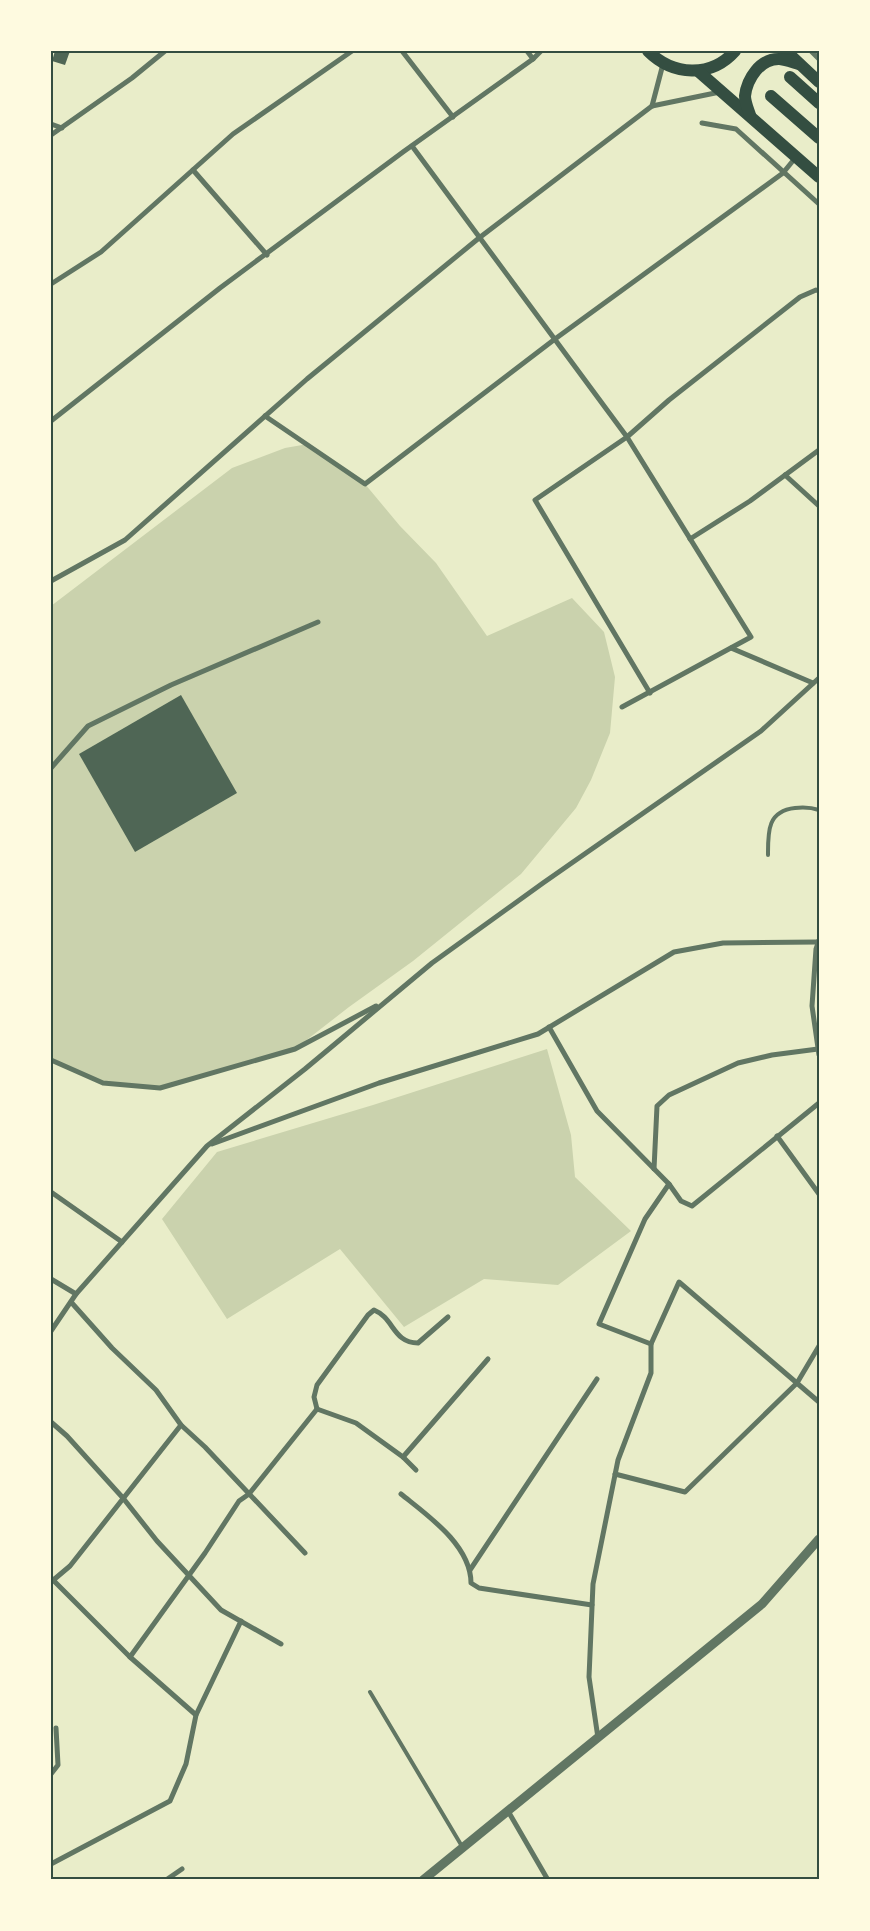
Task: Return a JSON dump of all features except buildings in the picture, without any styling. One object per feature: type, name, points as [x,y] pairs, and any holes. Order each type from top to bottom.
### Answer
[{"type":"highway","points":[[648,51],[663,64],[680,70],[698,71],[714,67],[735,51]]},
{"type":"highway","points":[[786,51],[819,82]]},
{"type":"highway","points":[[750,115],[745,98],[750,78],[759,68],[771,60],[780,59],[799,64]]},
{"type":"highway","points":[[698,71],[819,177]]},
{"type":"highway","points":[[790,77],[819,103]]},
{"type":"highway","points":[[771,96],[819,138]]},
{"type":"street","points":[[51,135],[132,78],[166,51]]},
{"type":"street","points":[[51,284],[101,252],[232,134],[352,51]]},
{"type":"street","points":[[402,51],[453,117]]},
{"type":"street","points":[[527,51],[533,59]]},
{"type":"street","points":[[51,421],[220,288],[533,59],[541,51]]},
{"type":"street","points":[[811,51],[819,58]]},
{"type":"street","points":[[652,106],[663,64]]},
{"type":"street","points":[[51,581],[125,540],[307,379],[480,238],[652,106],[722,92]]},
{"type":"street","points":[[702,123],[736,129],[819,204]]},
{"type":"street","points":[[51,124],[62,128]]},
{"type":"street","points":[[412,146],[627,437],[751,637],[622,707]]},
{"type":"street","points":[[266,416],[365,484],[555,338],[783,173],[797,157]]},
{"type":"street","points":[[193,170],[266,255]]},
{"type":"street","points":[[650,693],[535,500],[627,437],[670,400],[800,297],[816,290],[819,291]]},
{"type":"street","points":[[690,539],[750,501],[819,450]]},
{"type":"street","points":[[784,475],[819,506]]},
{"type":"street","points":[[51,768],[88,726],[171,685],[318,622]]},
{"type":"street","points":[[731,648],[813,684]]},
{"type":"street","points":[[51,1331],[76,1294],[207,1146],[305,1069],[432,963],[503,911],[761,731],[819,678]]},
{"type":"street","points":[[207,1146],[379,1083],[538,1034],[674,952],[723,943],[818,941],[812,1006],[818,1052],[772,1055],[738,1063],[670,1095],[657,1106],[654,1168]]},
{"type":"street","points":[[51,1060],[103,1083],[160,1088],[295,1049],[385,1002]]},
{"type":"street","points":[[549,1027],[597,1111],[669,1184],[681,1201],[692,1206],[819,1103]]},
{"type":"street","points":[[777,1136],[819,1194]]},
{"type":"street","points":[[651,1344],[599,1324],[645,1219],[669,1184]]},
{"type":"street","points":[[51,1192],[122,1242]]},
{"type":"street","points":[[51,1279],[76,1294]]},
{"type":"street","points":[[598,1738],[588,1677],[593,1584],[618,1460],[651,1373],[651,1344],[679,1282],[819,1402]]},
{"type":"street","points":[[71,1302],[112,1348],[156,1390],[181,1424],[304,1553]]},
{"type":"street","points":[[317,1409],[314,1397],[317,1386],[368,1315],[374,1310],[381,1313],[399,1337],[408,1343],[418,1344],[448,1317]]},
{"type":"street","points":[[616,1474],[685,1492],[797,1383],[819,1346]]},
{"type":"street","points":[[403,1457],[488,1359]]},
{"type":"street","points":[[470,1570],[597,1379]]},
{"type":"street","points":[[317,1409],[356,1423],[403,1457],[416,1470]]},
{"type":"street","points":[[130,1657],[239,1500],[249,1494],[317,1409]]},
{"type":"street","points":[[51,1422],[67,1436],[123,1498],[157,1541],[221,1610],[281,1644]]},
{"type":"street","points":[[181,1424],[70,1566],[52,1580],[130,1657],[196,1715]]},
{"type":"street","points":[[400,1494],[434,1520],[460,1549],[470,1570],[471,1583],[478,1588],[592,1605]]},
{"type":"street","points":[[423,1880],[762,1604],[819,1539]]},
{"type":"street","points":[[51,1864],[170,1801],[186,1764],[196,1715],[242,1622]]},
{"type":"street","points":[[51,1774],[58,1766],[56,1728]]},
{"type":"street","points":[[508,1811],[548,1880]]},
{"type":"street","points":[[166,1880],[182,1869]]},
{"type":"lane","points":[[768,855],[770,826],[776,815],[786,809],[808,807],[819,810]]},
{"type":"lane","points":[[370,1692],[463,1848]]},
{"type":"green space","points":[[308,444],[365,484],[400,526],[436,563],[487,636],[572,598],[604,632],[615,677],[610,733],[591,780],[576,808],[521,874],[413,961],[295,1049],[160,1088],[103,1083],[51,1060],[51,606],[232,468],[285,448]]},
{"type":"green space","points":[[547,1049],[571,1135],[575,1177],[631,1231],[558,1285],[484,1279],[404,1327],[340,1249],[227,1319],[162,1219],[217,1152],[373,1105]]}]
